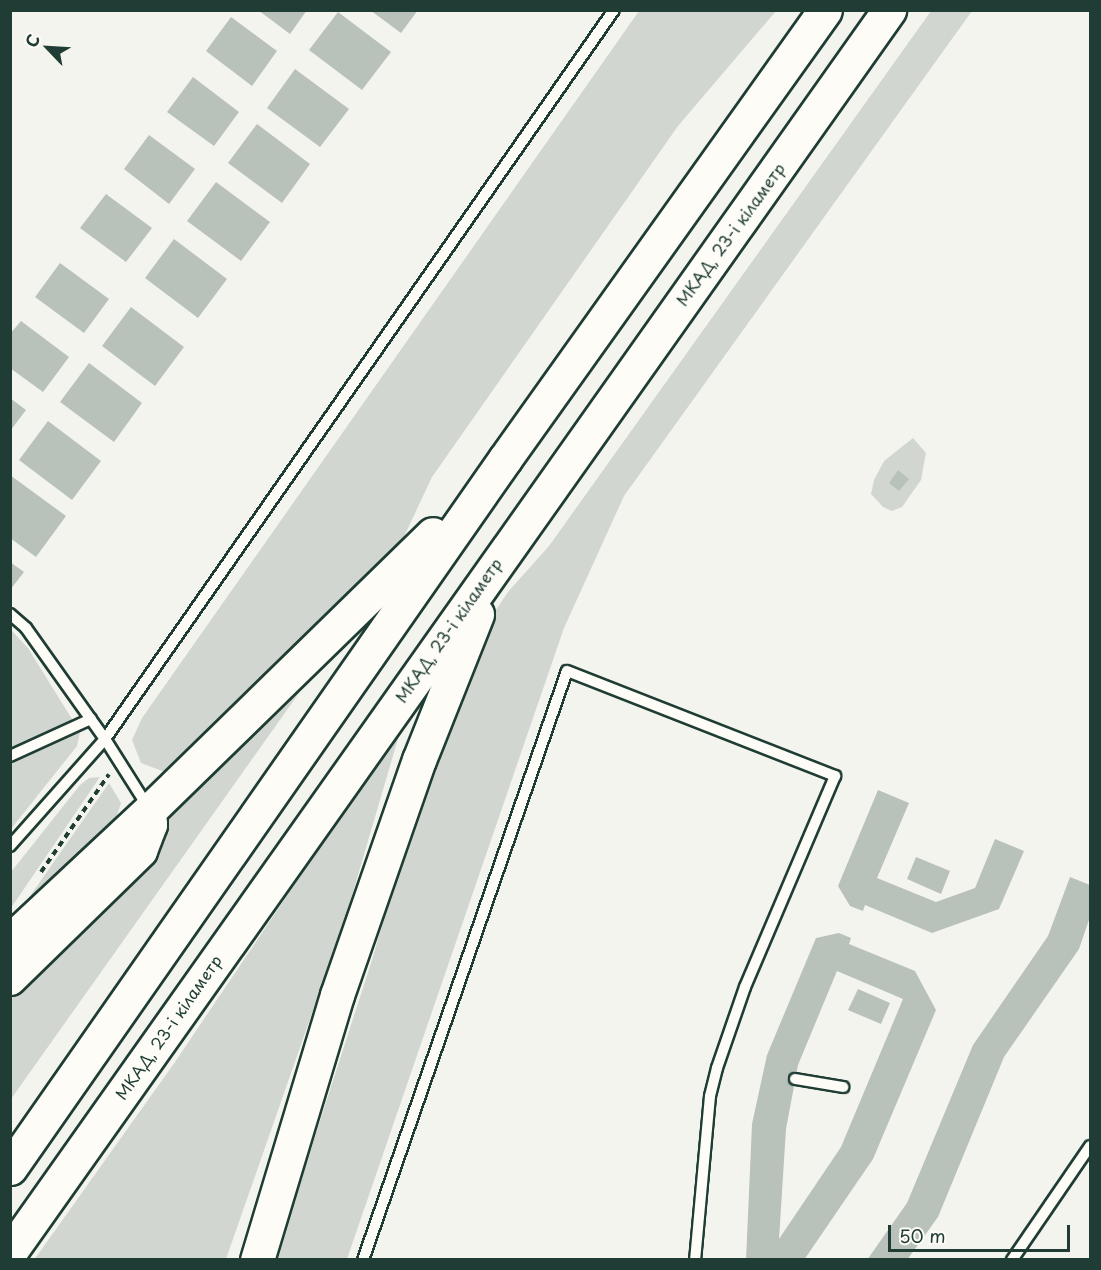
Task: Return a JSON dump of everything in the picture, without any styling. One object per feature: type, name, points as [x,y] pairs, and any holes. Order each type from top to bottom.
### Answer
[{"type":"highway","points":[[10,1168],[505,459],[825,10]]},
{"type":"highway","name":"МКАД, 23-і кіламетр","points":[[10,1252],[889,10]]},
{"type":"highway","points":[[150,810],[390,579],[505,459]]},
{"type":"highway","points":[[257,1260],[337,995],[419,760],[467,633],[516,534]]},
{"type":"main road","points":[[10,941],[150,810]]},
{"type":"main road","points":[[10,978],[141,851],[151,825],[150,810]]},
{"type":"lane","points":[[10,846],[105,739],[614,10]]},
{"type":"lane","points":[[10,615],[26,628],[105,739],[150,810]]},
{"type":"lane","points":[[363,1260],[567,671],[836,776],[745,987],[717,1068],[710,1096],[695,1260]]},
{"type":"lane","points":[[10,756],[91,719]]},
{"type":"lane","points":[[795,1080],[843,1087]]},
{"type":"lane","points":[[1012,1260],[1090,1146]]},
{"type":"path","points":[[36,880],[106,778],[120,764]]},
{"type":"shaded area","points":[[639,11],[776,11],[678,126],[432,477],[401,543],[165,772],[141,763],[132,740],[142,718]]},
{"type":"shaded area","points":[[931,11],[972,11],[624,496],[564,628],[347,1259],[275,1260],[372,960],[432,754],[485,626],[508,592],[549,546]]},
{"type":"shaded area","points":[[913,438],[926,453],[921,480],[902,507],[892,511],[883,507],[871,494],[874,480],[884,461]]},
{"type":"shaded area","points":[[10,629],[28,648],[80,732],[77,746],[11,829]]},
{"type":"shaded area","points":[[299,693],[11,1099],[11,988],[163,822]]},
{"type":"shaded area","points":[[402,725],[346,916],[226,1259],[34,1260],[175,1062]]},
{"type":"shaded area","points":[[100,777],[11,908],[11,872],[80,785],[89,778]]},
{"type":"shaded area","points":[[109,783],[121,803],[114,824],[14,919]]},
{"type":"building","points":[[258,10],[307,10],[290,34]]},
{"type":"building","points":[[370,10],[418,10],[401,33]]},
{"type":"building","points":[[338,12],[391,52],[362,90],[309,50]]},
{"type":"building","points":[[231,17],[277,51],[252,86],[206,51]]},
{"type":"building","points":[[295,69],[349,109],[320,147],[267,108]]},
{"type":"building","points":[[193,77],[239,112],[214,146],[167,112]]},
{"type":"building","points":[[257,124],[310,164],[282,203],[228,163]]},
{"type":"building","points":[[149,135],[195,169],[169,204],[124,169]]},
{"type":"building","points":[[216,182],[270,222],[241,261],[187,221]]},
{"type":"building","points":[[106,194],[152,228],[126,262],[80,228]]},
{"type":"building","points":[[174,239],[227,279],[198,318],[145,278]]},
{"type":"building","points":[[60,263],[109,299],[84,333],[35,297]]},
{"type":"building","points":[[131,307],[184,347],[155,386],[102,346]]},
{"type":"building","points":[[21,321],[69,357],[43,392],[10,368],[10,334]]},
{"type":"building","points":[[89,363],[142,403],[114,442],[60,402]]},
{"type":"building","points":[[10,398],[26,410],[10,431]]},
{"type":"building","points":[[48,421],[101,461],[72,500],[19,460]]},
{"type":"building","points":[[898,470],[909,479],[899,491],[889,483]]},
{"type":"building","points":[[10,475],[66,516],[36,557],[10,538]]},
{"type":"building","points":[[10,562],[24,572],[10,590]]},
{"type":"building","points":[[878,790],[909,803],[877,878],[936,902],[975,888],[995,839],[1024,851],[999,909],[932,933],[865,905],[863,911],[850,906],[838,886]]},
{"type":"building","points":[[916,857],[950,871],[941,894],[907,879]]},
{"type":"building","points":[[1070,877],[1090,885],[1090,917],[1079,949],[1004,1057],[938,1217],[907,1260],[867,1260],[907,1203],[973,1045],[1048,936]]},
{"type":"building","points":[[839,933],[851,938],[849,944],[915,971],[936,1010],[873,1159],[804,1260],[746,1260],[752,1124],[767,1055],[816,938]],"holes":[[[837,971],[903,999],[841,1147],[779,1239],[786,1129],[798,1065]]]},
{"type":"building","points":[[858,989],[890,1003],[881,1024],[848,1010]]}]
